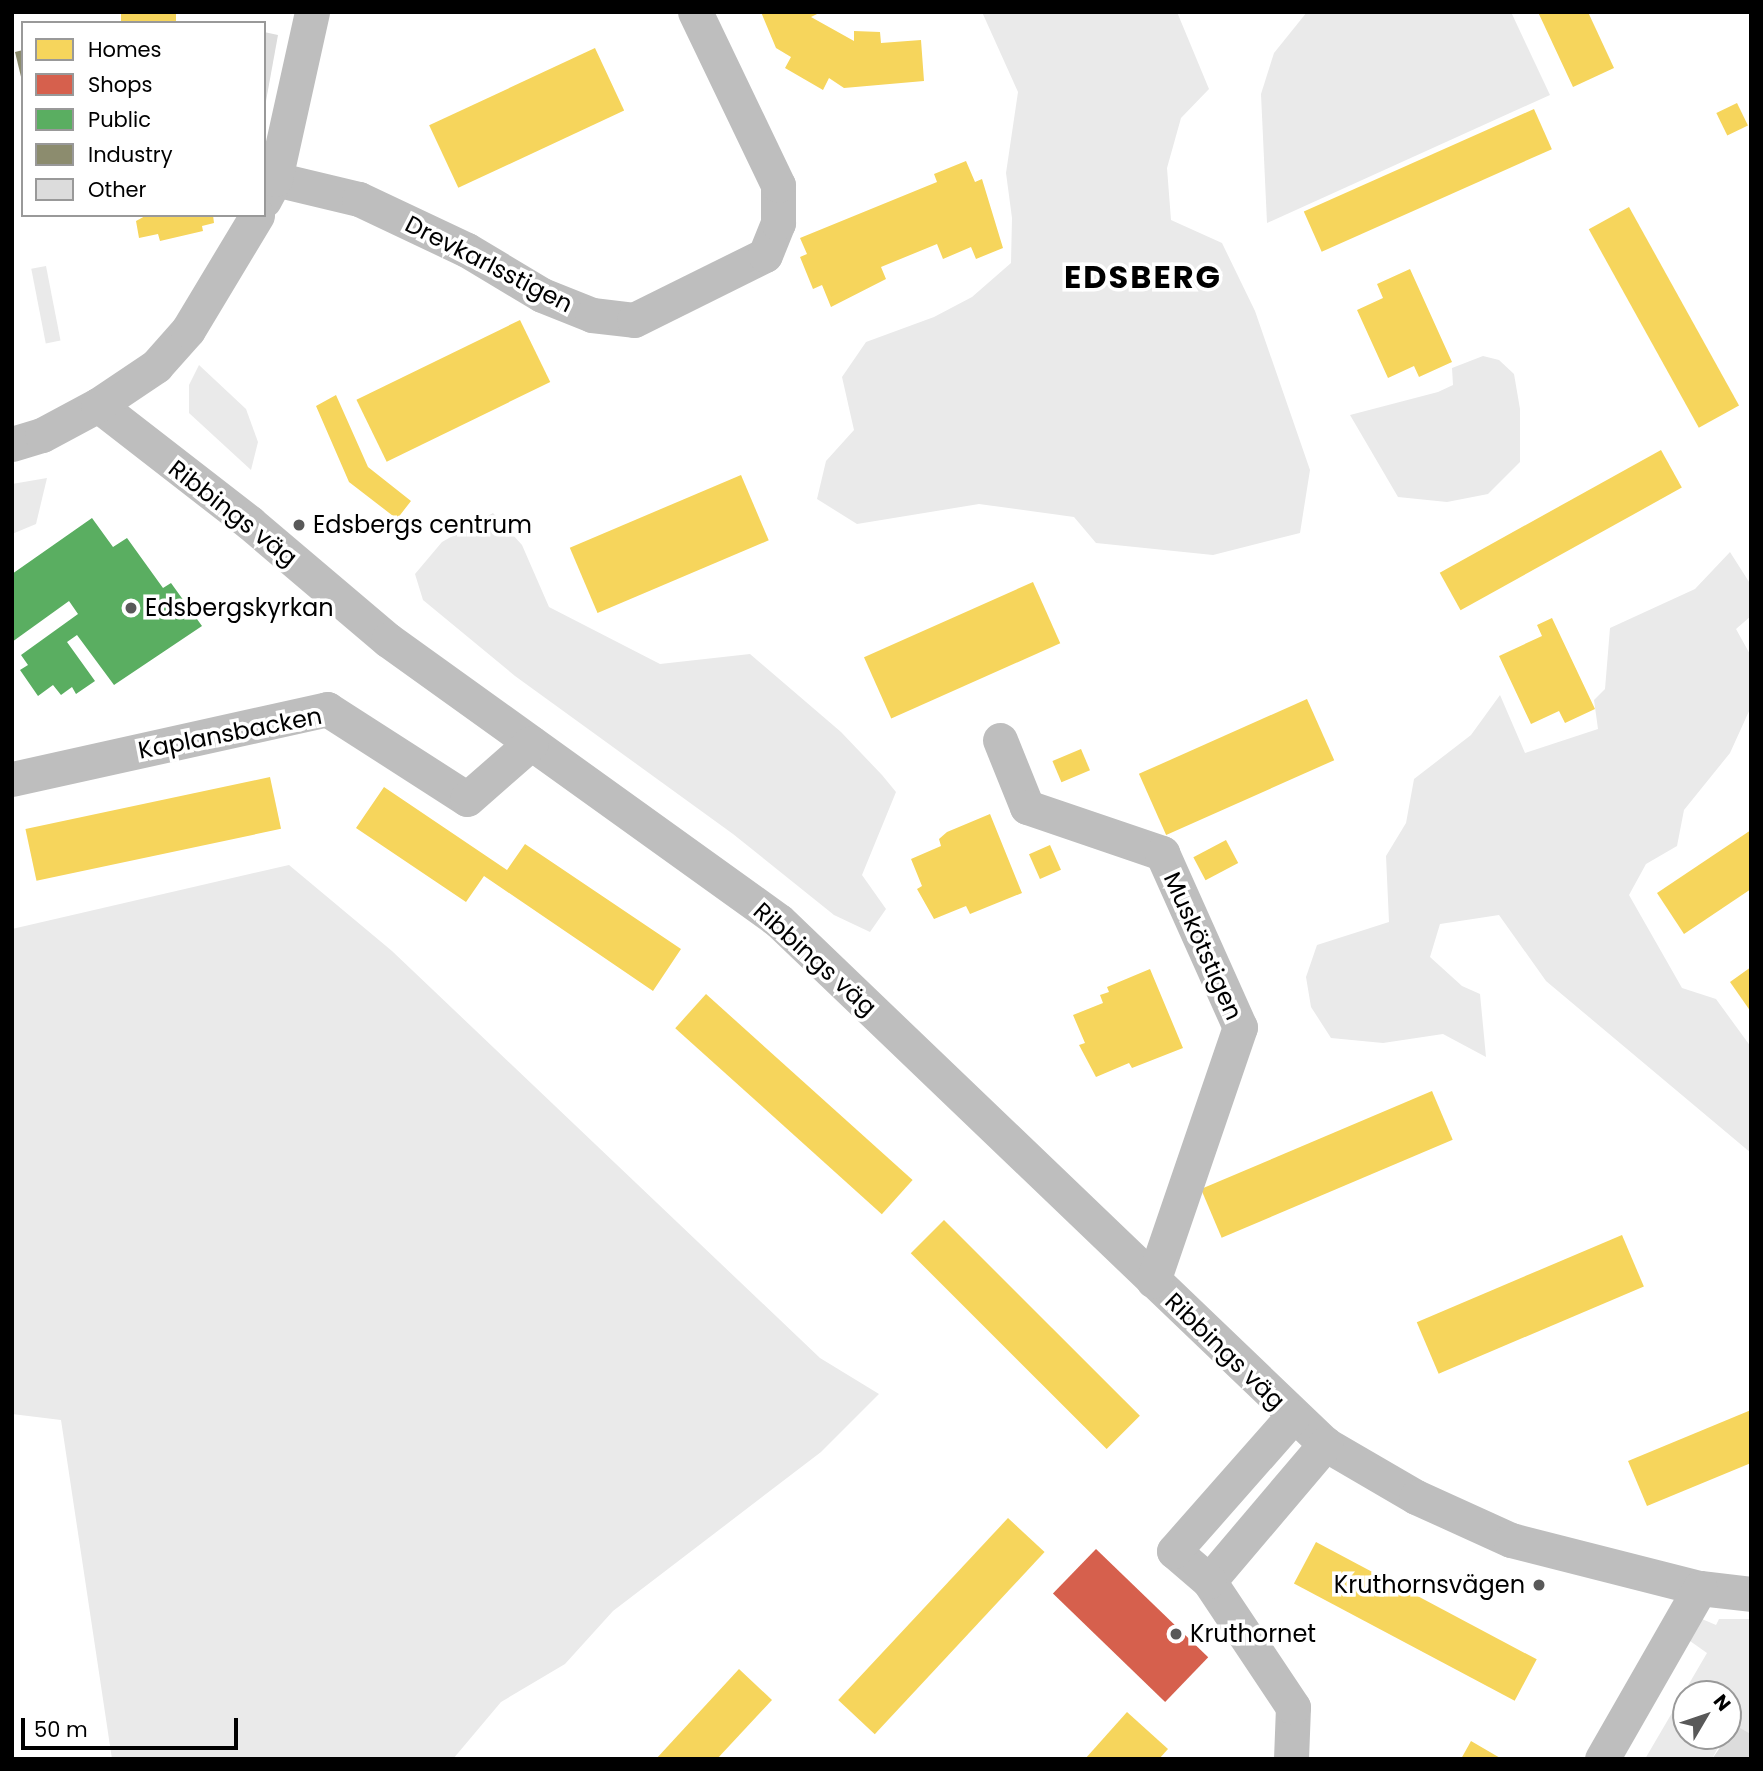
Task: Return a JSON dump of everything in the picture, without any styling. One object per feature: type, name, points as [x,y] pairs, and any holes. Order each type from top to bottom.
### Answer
[{"type":"street","points":[[270,189],[312,12]]},
{"type":"street","name":"Drevkarlsstigen","points":[[270,189],[359,199],[467,250],[542,295],[592,315],[634,320],[765,255],[778,223],[778,185],[695,12]]},
{"type":"street","points":[[12,444],[42,435],[98,405],[156,366],[188,330],[256,217]]},
{"type":"street","name":"Ribbings väg","points":[[98,405],[250,523],[388,640],[779,921],[1292,1417],[1325,1444],[1416,1496],[1511,1540],[1700,1588],[1751,1594]]},
{"type":"street","name":"Kaplansbacken","points":[[12,779],[327,709],[467,799],[531,743]]},
{"type":"street","name":"Muskötstigen","points":[[1000,740],[1027,807],[1162,853],[1240,1027],[1153,1281]]},
{"type":"street","points":[[1291,1759],[1293,1707],[1209,1581],[1174,1551],[1292,1417]]},
{"type":"street","points":[[1209,1581],[1325,1444]]},
{"type":"street","points":[[1602,1759],[1700,1588]]},
{"type":"shaded area","points":[[982,12],[1177,12],[1209,89],[1181,118],[1167,168],[1171,220],[1222,243],[1255,311],[1310,470],[1300,533],[1213,555],[1096,543],[1074,517],[979,504],[857,524],[817,499],[826,461],[854,430],[842,377],[866,342],[934,317],[972,297],[1011,263],[1012,218],[1006,173],[1018,92]]},
{"type":"shaded area","points":[[1307,12],[1511,12],[1550,95],[1267,223],[1261,94],[1274,53]]},
{"type":"shaded area","points":[[46,266],[61,341],[46,343],[31,269]]},
{"type":"shaded area","points":[[1483,356],[1499,360],[1514,374],[1520,409],[1520,462],[1488,494],[1447,502],[1398,497],[1350,415],[1438,392],[1453,385],[1452,368]]},
{"type":"shaded area","points":[[199,365],[246,409],[258,442],[251,470],[189,413],[189,385]]},
{"type":"shaded area","points":[[47,478],[36,524],[12,534],[12,484]]},
{"type":"shaded area","points":[[493,513],[522,545],[549,607],[660,664],[750,654],[841,732],[882,775],[896,792],[862,875],[886,909],[870,932],[834,915],[733,834],[515,676],[423,600],[415,574],[442,542]]},
{"type":"shaded area","points":[[1730,552],[1751,585],[1751,616],[1736,629],[1751,656],[1750,709],[1730,753],[1684,810],[1677,846],[1646,864],[1629,895],[1682,988],[1716,999],[1751,1047],[1751,1153],[1546,981],[1499,915],[1440,924],[1430,957],[1462,986],[1480,994],[1486,1057],[1443,1034],[1383,1043],[1331,1038],[1311,1007],[1306,977],[1317,945],[1389,922],[1386,856],[1406,823],[1414,779],[1471,735],[1500,695],[1525,753],[1598,729],[1594,700],[1605,689],[1610,628],[1695,589]]},
{"type":"shaded area","points":[[289,865],[392,951],[820,1358],[879,1394],[821,1452],[613,1611],[565,1664],[501,1702],[453,1759],[112,1759],[61,1420],[12,1414],[12,929]]},
{"type":"shaded area","points":[[1702,1619],[1716,1625],[1719,1619],[1751,1619],[1751,1734],[1742,1730],[1742,1680],[1691,1680],[1707,1653],[1690,1641]]},
{"type":"shaded area","points":[[1672,1713],[1672,1750],[1717,1750],[1712,1759],[1645,1759]]},
{"type":"building: Homes","points":[[121,12],[176,12],[176,21],[121,21]]},
{"type":"building: Homes","points":[[761,12],[821,12],[811,17],[854,41],[854,31],[880,32],[881,43],[921,40],[924,81],[844,88],[829,78],[823,90],[785,68],[791,57],[776,48]]},
{"type":"building: Homes","points":[[1538,12],[1588,12],[1614,68],[1573,87]]},
{"type":"building: Homes","points":[[595,48],[624,111],[458,188],[429,125]]},
{"type":"building: Homes","points":[[1737,103],[1748,125],[1727,136],[1716,113]]},
{"type":"building: Homes","points":[[1534,109],[1552,149],[1322,252],[1304,211]]},
{"type":"building: Homes","points":[[966,161],[975,182],[982,179],[1003,248],[976,259],[971,247],[943,259],[937,244],[881,267],[886,279],[831,307],[822,285],[813,289],[800,257],[807,254],[800,238],[937,182],[934,174]]},
{"type":"building: Homes","points":[[1629,207],[1739,406],[1699,428],[1589,229]]},
{"type":"building: Homes","points":[[143,217],[213,217],[214,223],[202,226],[203,231],[160,241],[158,234],[139,238],[136,221]]},
{"type":"building: Homes","points":[[1410,269],[1452,362],[1419,377],[1414,366],[1388,378],[1357,310],[1383,298],[1377,284]]},
{"type":"building: Homes","points":[[520,320],[550,382],[387,462],[356,400]]},
{"type":"building: Homes","points":[[336,395],[368,467],[411,501],[397,519],[349,482],[316,406]]},
{"type":"building: Homes","points":[[1661,450],[1682,488],[1461,610],[1440,573]]},
{"type":"building: Homes","points":[[741,475],[769,540],[598,613],[570,548]]},
{"type":"building: Homes","points":[[1033,582],[1060,643],[891,718],[864,657]]},
{"type":"building: Homes","points":[[1552,618],[1595,709],[1565,723],[1559,711],[1531,724],[1499,656],[1542,636],[1537,625]]},
{"type":"building: Homes","points":[[1307,699],[1334,760],[1166,835],[1139,774]]},
{"type":"building: Homes","points":[[1081,749],[1090,770],[1061,782],[1052,761]]},
{"type":"building: Homes","points":[[270,777],[281,829],[36,881],[25,829]]},
{"type":"building: Homes","points":[[384,787],[507,870],[525,844],[681,949],[653,991],[484,876],[466,902],[356,828]]},
{"type":"building: Homes","points":[[990,814],[1022,893],[970,914],[966,906],[934,919],[917,889],[922,886],[911,859],[941,846],[939,839],[947,832]]},
{"type":"building: Homes","points":[[1751,830],[1751,889],[1684,934],[1657,893]]},
{"type":"building: Homes","points":[[1226,840],[1238,863],[1206,880],[1193,857]]},
{"type":"building: Homes","points":[[1050,845],[1061,870],[1040,879],[1029,854]]},
{"type":"building: Homes","points":[[1751,967],[1751,1012],[1730,982]]},
{"type":"building: Homes","points":[[1150,969],[1183,1048],[1132,1068],[1129,1063],[1096,1077],[1079,1045],[1085,1043],[1073,1015],[1103,1003],[1100,995],[1109,992],[1107,987]]},
{"type":"building: Homes","points":[[706,994],[913,1180],[882,1214],[675,1028]]},
{"type":"building: Homes","points":[[1432,1091],[1453,1140],[1222,1238],[1201,1189]]},
{"type":"building: Homes","points":[[944,1220],[1140,1416],[1107,1449],[911,1253]]},
{"type":"building: Homes","points":[[1622,1235],[1644,1287],[1439,1374],[1417,1322]]},
{"type":"building: Homes","points":[[1751,1410],[1751,1463],[1647,1506],[1628,1461]]},
{"type":"building: Homes","points":[[1008,1518],[1045,1552],[875,1734],[838,1700]]},
{"type":"building: Homes","points":[[1316,1542],[1537,1659],[1515,1701],[1294,1583]]},
{"type":"building: Homes","points":[[739,1669],[772,1700],[717,1759],[656,1759]]},
{"type":"building: Homes","points":[[1127,1712],[1168,1749],[1159,1759],[1085,1759]]},
{"type":"building: Homes","points":[[1471,1741],[1495,1755],[1502,1759],[1461,1759]]},
{"type":"building: Shops","points":[[1096,1549],[1208,1657],[1165,1702],[1053,1594]]},
{"type":"building: Public","name":"Edsbergskyrkan","points":[[92,518],[113,547],[127,538],[163,588],[171,583],[202,626],[114,685],[77,635],[67,642],[95,681],[76,694],[72,687],[61,695],[53,685],[38,696],[20,670],[28,665],[21,655],[78,614],[69,601],[12,642],[12,574]]},
{"type":"building: Industry","points":[[21,50],[21,77],[15,52]]},
{"type":"building: Other","points":[[266,32],[278,35],[266,101]]},
{"type":"building: Other","points":[[1742,1729],[1751,1734],[1751,1759],[1712,1759],[1718,1750],[1742,1750]]},
{"type":"place","name":"Edsbergs centrum","points":[[299,525]]},
{"type":"place","name":"Edsbergskyrkan","points":[[131,608]]},
{"type":"place","name":"Kruthornsvägen","points":[[1539,1585]]},
{"type":"place","name":"Kruthornet","points":[[1176,1634]]},
{"type":"district","name":"EDSBERG","points":[[1143,277]]}]
